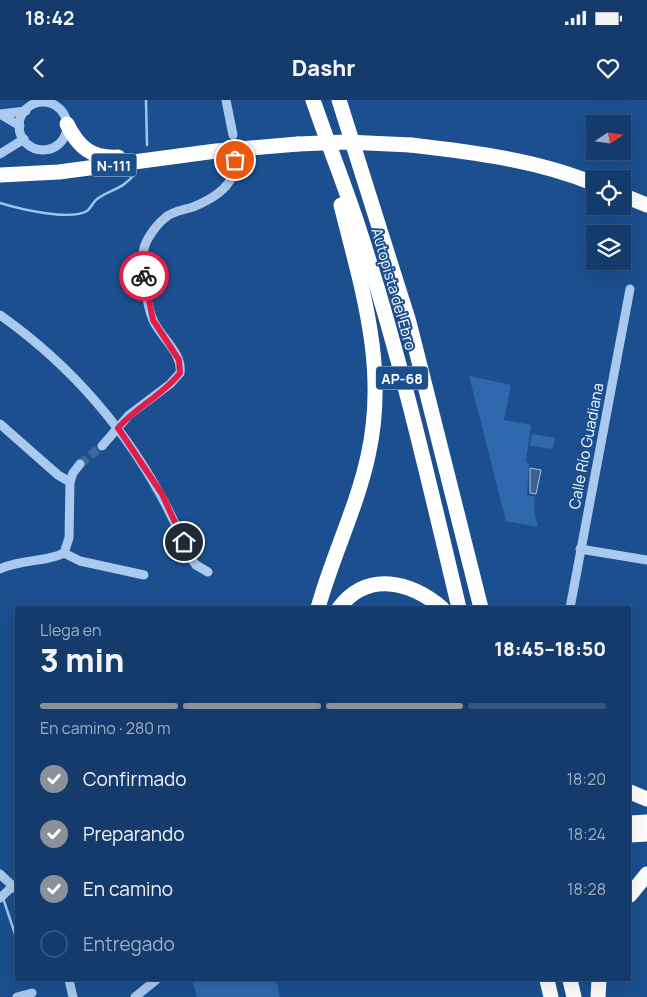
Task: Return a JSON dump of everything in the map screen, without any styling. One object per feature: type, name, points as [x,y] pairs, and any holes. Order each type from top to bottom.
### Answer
[{"type":"highway","name":"Autopista del Ebro","points":[[313,100],[330,152],[360,230],[384,314],[458,606]]},
{"type":"highway","name":"Autopista del Ebro","points":[[339,100],[410,322],[481,606]]},
{"type":"highway","points":[[67,124],[79,145],[100,157],[186,149],[216,151]]},
{"type":"highway","name":"N-111","points":[[0,175],[59,172],[216,151],[346,142],[411,145],[466,151],[533,165],[586,181]]},
{"type":"highway","points":[[319,606],[368,456],[376,404],[375,353],[367,308],[330,152]]},
{"type":"highway","points":[[0,182],[26,180],[59,172]]},
{"type":"highway","points":[[631,199],[647,205]]},
{"type":"highway","points":[[410,322],[437,400],[488,606]]},
{"type":"highway","points":[[340,606],[345,600],[360,590],[376,584],[412,587],[439,606]]},
{"type":"highway","points":[[631,792],[647,799]]},
{"type":"highway","points":[[631,823],[647,822]]},
{"type":"highway","points":[[631,835],[647,834]]},
{"type":"highway","points":[[547,981],[551,997]]},
{"type":"highway","points":[[570,981],[574,997]]},
{"type":"highway","points":[[598,997],[599,981]]},
{"type":"street","points":[[226,100],[233,135]]},
{"type":"street","points":[[0,114],[26,111],[44,101],[59,109],[67,124],[62,141],[51,149],[34,148],[24,139],[20,126],[26,111]]},
{"type":"street","points":[[0,114],[20,126]]},
{"type":"street","points":[[0,154],[24,139]]},
{"type":"street","points":[[102,446],[129,415],[170,384],[180,373],[179,360],[153,320],[143,264],[145,244],[165,217],[204,202],[228,185],[233,177],[235,160]]},
{"type":"street","name":"Calle Río Guadiana","points":[[570,606],[630,289]]},
{"type":"street","points":[[0,315],[50,354],[92,395],[118,428],[162,494],[190,557],[196,565],[208,572]]},
{"type":"street","points":[[0,424],[58,475],[70,482]]},
{"type":"street","points":[[64,553],[69,538],[70,482],[72,473],[80,464]]},
{"type":"street","points":[[580,549],[647,560]]},
{"type":"street","points":[[0,569],[15,562],[54,557],[64,553],[80,561],[144,575]]},
{"type":"street","points":[[0,874],[15,888],[0,898]]},
{"type":"street","points":[[69,981],[73,997]]},
{"type":"street","points":[[135,997],[155,981]]},
{"type":"street","points":[[17,997],[32,994]]},
{"type":"shaded area","points":[[469,376],[511,385],[504,420],[531,425],[526,462],[529,463],[527,495],[535,497],[534,511],[538,527],[506,521]]},
{"type":"shaded area","points":[[532,434],[555,438],[553,449],[530,446]]},
{"type":"shaded area","points":[[530,468],[541,470],[536,494],[530,493]]},
{"type":"shaded area","points":[[192,981],[276,981],[280,997],[197,997]]},
{"type":"waterway","points":[[146,100],[147,145]]},
{"type":"waterway","points":[[0,203],[44,213],[79,214],[87,211],[97,199],[121,186],[135,174]]},
{"type":"waterway","points":[[4,901],[15,934]]},
{"type":"tunnel","points":[[80,464],[102,446]]},
{"type":"way so far","points":[[144,276],[142,252],[154,230],[165,217],[204,202],[228,185],[233,177],[235,160]]},
{"type":"route","points":[[144,276],[153,320],[176,354],[181,368],[180,373],[170,384],[129,415],[118,428],[162,494],[184,542]]}]
